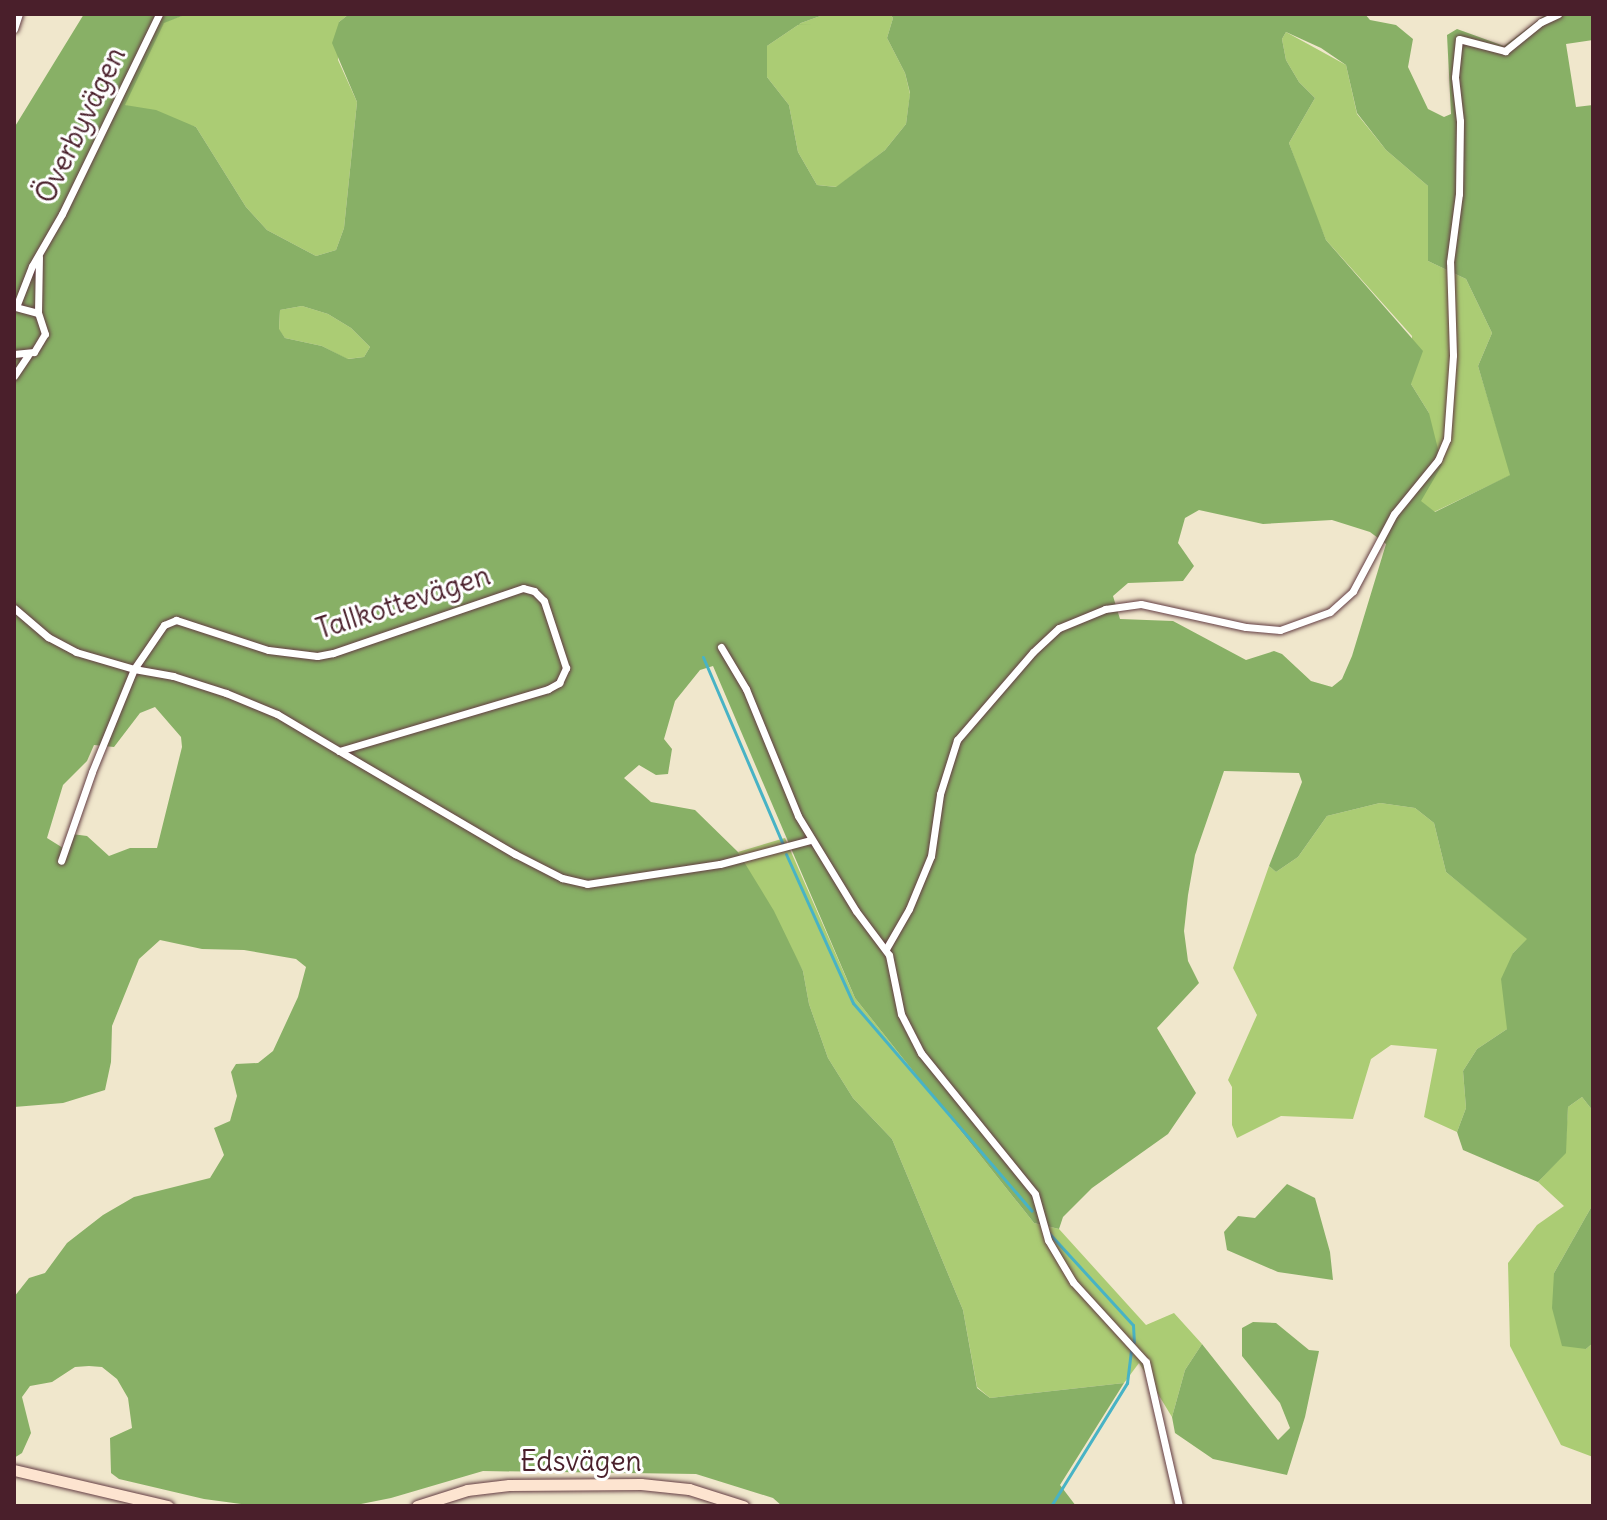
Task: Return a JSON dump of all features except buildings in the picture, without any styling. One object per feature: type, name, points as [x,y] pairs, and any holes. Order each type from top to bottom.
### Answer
[{"type":"street","points":[[14,29],[19,14]]},
{"type":"street","name":"Överbyvägen","points":[[15,308],[159,14]]},
{"type":"street","points":[[886,949],[909,909],[931,856],[940,794],[957,740],[1050,635],[1080,617],[1132,605],[1163,607],[1262,629],[1280,630],[1312,622],[1340,605],[1353,591],[1394,514],[1438,460],[1447,439],[1451,392],[1449,298],[1459,194],[1460,121],[1455,77],[1459,39],[1505,51],[1541,22],[1558,14]]},
{"type":"street","name":"Överbyvägen","points":[[28,354],[44,339],[44,323],[38,313],[39,255]]},
{"type":"street","points":[[15,308],[38,313]]},
{"type":"street","points":[[14,354],[28,354]]},
{"type":"street","points":[[14,376],[28,354]]},
{"type":"street","name":"Tallkottevägen","points":[[134,669],[164,625],[176,620],[268,650],[317,656],[523,588],[534,591],[544,601],[566,668],[559,683],[343,750]]},
{"type":"street","points":[[14,608],[48,637],[76,652],[134,669],[173,676],[277,714],[343,750],[515,854],[562,878],[587,884],[720,864],[811,840]]},
{"type":"street","points":[[721,647],[746,689],[789,799],[811,840],[856,911],[886,949],[901,1014],[921,1053],[1035,1194],[1048,1240],[1073,1282],[1146,1362],[1179,1506]]},
{"type":"street","points":[[61,861],[92,772],[134,669]]},
{"type":"street","points":[[14,1470],[168,1506]]},
{"type":"street","name":"Edsvägen","points":[[417,1506],[467,1490],[509,1485],[641,1484],[689,1489],[743,1506]]},
{"type":"green space","points":[[84,14],[187,14],[164,23],[125,105],[156,110],[196,127],[246,207],[267,230],[316,256],[336,250],[344,228],[357,102],[332,43],[339,22],[349,14],[826,14],[801,23],[767,46],[767,77],[789,105],[798,152],[817,185],[836,187],[885,150],[906,124],[910,93],[905,73],[887,38],[893,18],[890,14],[1365,14],[1370,20],[1396,25],[1413,39],[1408,67],[1428,109],[1444,117],[1451,114],[1447,35],[1457,29],[1504,46],[1546,14],[1593,14],[1593,40],[1566,44],[1576,107],[1593,105],[1593,1111],[1582,1097],[1568,1107],[1566,1153],[1538,1182],[1463,1150],[1457,1132],[1466,1108],[1463,1071],[1477,1049],[1507,1029],[1501,979],[1513,953],[1527,939],[1446,872],[1434,823],[1415,808],[1380,803],[1327,816],[1298,857],[1276,872],[1269,866],[1302,782],[1299,773],[1224,771],[1195,855],[1188,895],[1184,931],[1188,961],[1199,983],[1157,1028],[1196,1093],[1168,1134],[1092,1188],[1063,1217],[1059,1229],[1034,1223],[855,998],[713,666],[700,670],[675,701],[664,739],[672,749],[668,774],[656,775],[639,765],[624,778],[651,802],[695,810],[738,852],[774,911],[803,971],[809,1004],[828,1058],[853,1098],[892,1139],[963,1310],[977,1388],[990,1398],[1124,1383],[1060,1485],[1076,1506],[782,1506],[773,1498],[696,1474],[483,1471],[391,1498],[351,1506],[256,1506],[204,1499],[119,1479],[111,1473],[110,1438],[132,1428],[128,1398],[117,1379],[102,1367],[89,1366],[75,1367],[52,1382],[30,1386],[22,1397],[31,1433],[22,1453],[14,1458],[14,1297],[29,1278],[45,1273],[67,1243],[103,1215],[134,1197],[210,1178],[224,1155],[214,1128],[230,1121],[237,1096],[231,1072],[236,1064],[258,1063],[273,1051],[298,997],[306,967],[296,959],[244,950],[202,949],[160,940],[139,959],[112,1026],[111,1062],[105,1090],[63,1103],[14,1107],[14,128]],"holes":[[[1286,32],[1321,48],[1346,65],[1357,113],[1386,150],[1428,186],[1428,261],[1466,279],[1492,333],[1478,366],[1510,475],[1435,512],[1421,501],[1442,465],[1429,413],[1411,384],[1423,351],[1326,240],[1289,143],[1315,98],[1299,82],[1286,60],[1282,39]],[[302,306],[328,314],[351,328],[370,347],[364,357],[348,359],[322,346],[285,338],[279,329],[280,310]],[[1199,510],[1263,524],[1332,520],[1370,532],[1386,544],[1342,679],[1332,687],[1311,681],[1282,654],[1274,651],[1246,660],[1173,621],[1120,619],[1113,596],[1128,583],[1183,581],[1194,566],[1178,543],[1185,518]],[[155,707],[181,737],[182,747],[157,848],[130,848],[109,856],[87,836],[72,834],[63,848],[47,838],[63,785],[87,761],[94,745],[114,747],[140,713]]]},
{"type":"green space","points":[[187,14],[349,14],[339,22],[338,60],[357,102],[344,228],[336,250],[316,256],[267,230],[246,207],[196,127],[124,105],[164,22]]},
{"type":"green space","points":[[826,14],[890,14],[893,18],[887,38],[905,73],[910,94],[906,124],[885,150],[837,187],[817,185],[798,152],[789,105],[767,77],[767,46],[801,23]]},
{"type":"green space","points":[[1286,32],[1346,65],[1357,114],[1386,150],[1428,186],[1428,261],[1466,279],[1492,333],[1478,366],[1511,475],[1434,512],[1420,501],[1429,413],[1411,384],[1412,336],[1326,240],[1311,204],[1289,143],[1315,98],[1299,82],[1286,60],[1282,39]]},
{"type":"green space","points":[[302,306],[328,314],[351,328],[370,347],[364,357],[347,359],[322,346],[285,338],[279,330],[280,310]]},
{"type":"green space","points":[[1380,803],[1415,808],[1434,823],[1446,872],[1528,939],[1513,953],[1507,1029],[1477,1049],[1463,1071],[1466,1108],[1457,1132],[1424,1117],[1437,1049],[1391,1045],[1371,1059],[1353,1119],[1281,1116],[1237,1138],[1232,1125],[1232,1087],[1228,1080],[1257,1015],[1233,968],[1269,866],[1276,872],[1298,857],[1327,816]]},
{"type":"green space","points":[[785,838],[855,998],[1034,1223],[1059,1229],[1146,1325],[1174,1313],[1202,1344],[1185,1370],[1172,1417],[1139,1363],[1124,1383],[990,1398],[977,1387],[963,1310],[892,1139],[853,1098],[828,1058],[809,1004],[803,971],[738,852]]},
{"type":"green space","points":[[1582,1097],[1593,1111],[1593,1204],[1554,1273],[1586,1349],[1593,1343],[1593,1457],[1561,1445],[1510,1346],[1508,1263],[1537,1225],[1564,1206],[1538,1182],[1565,1153],[1568,1107]]},
{"type":"green space","points":[[1287,1184],[1315,1198],[1330,1252],[1333,1280],[1278,1272],[1227,1250],[1224,1232],[1238,1216],[1255,1218]]},
{"type":"green space","points":[[1593,1204],[1593,1343],[1586,1349],[1562,1346],[1552,1308],[1554,1273]]},
{"type":"green space","points":[[1253,1322],[1276,1323],[1309,1350],[1319,1351],[1305,1417],[1287,1475],[1213,1459],[1175,1433],[1172,1417],[1185,1370],[1202,1344],[1278,1440],[1290,1428],[1280,1403],[1242,1356],[1242,1328]]},
{"type":"waterway","points":[[703,657],[783,845]]},
{"type":"waterway","points":[[786,854],[853,1003],[1032,1211]]},
{"type":"waterway","points":[[1048,1232],[1133,1325],[1134,1342]]},
{"type":"waterway","points":[[1051,1506],[1127,1383],[1131,1350]]}]
